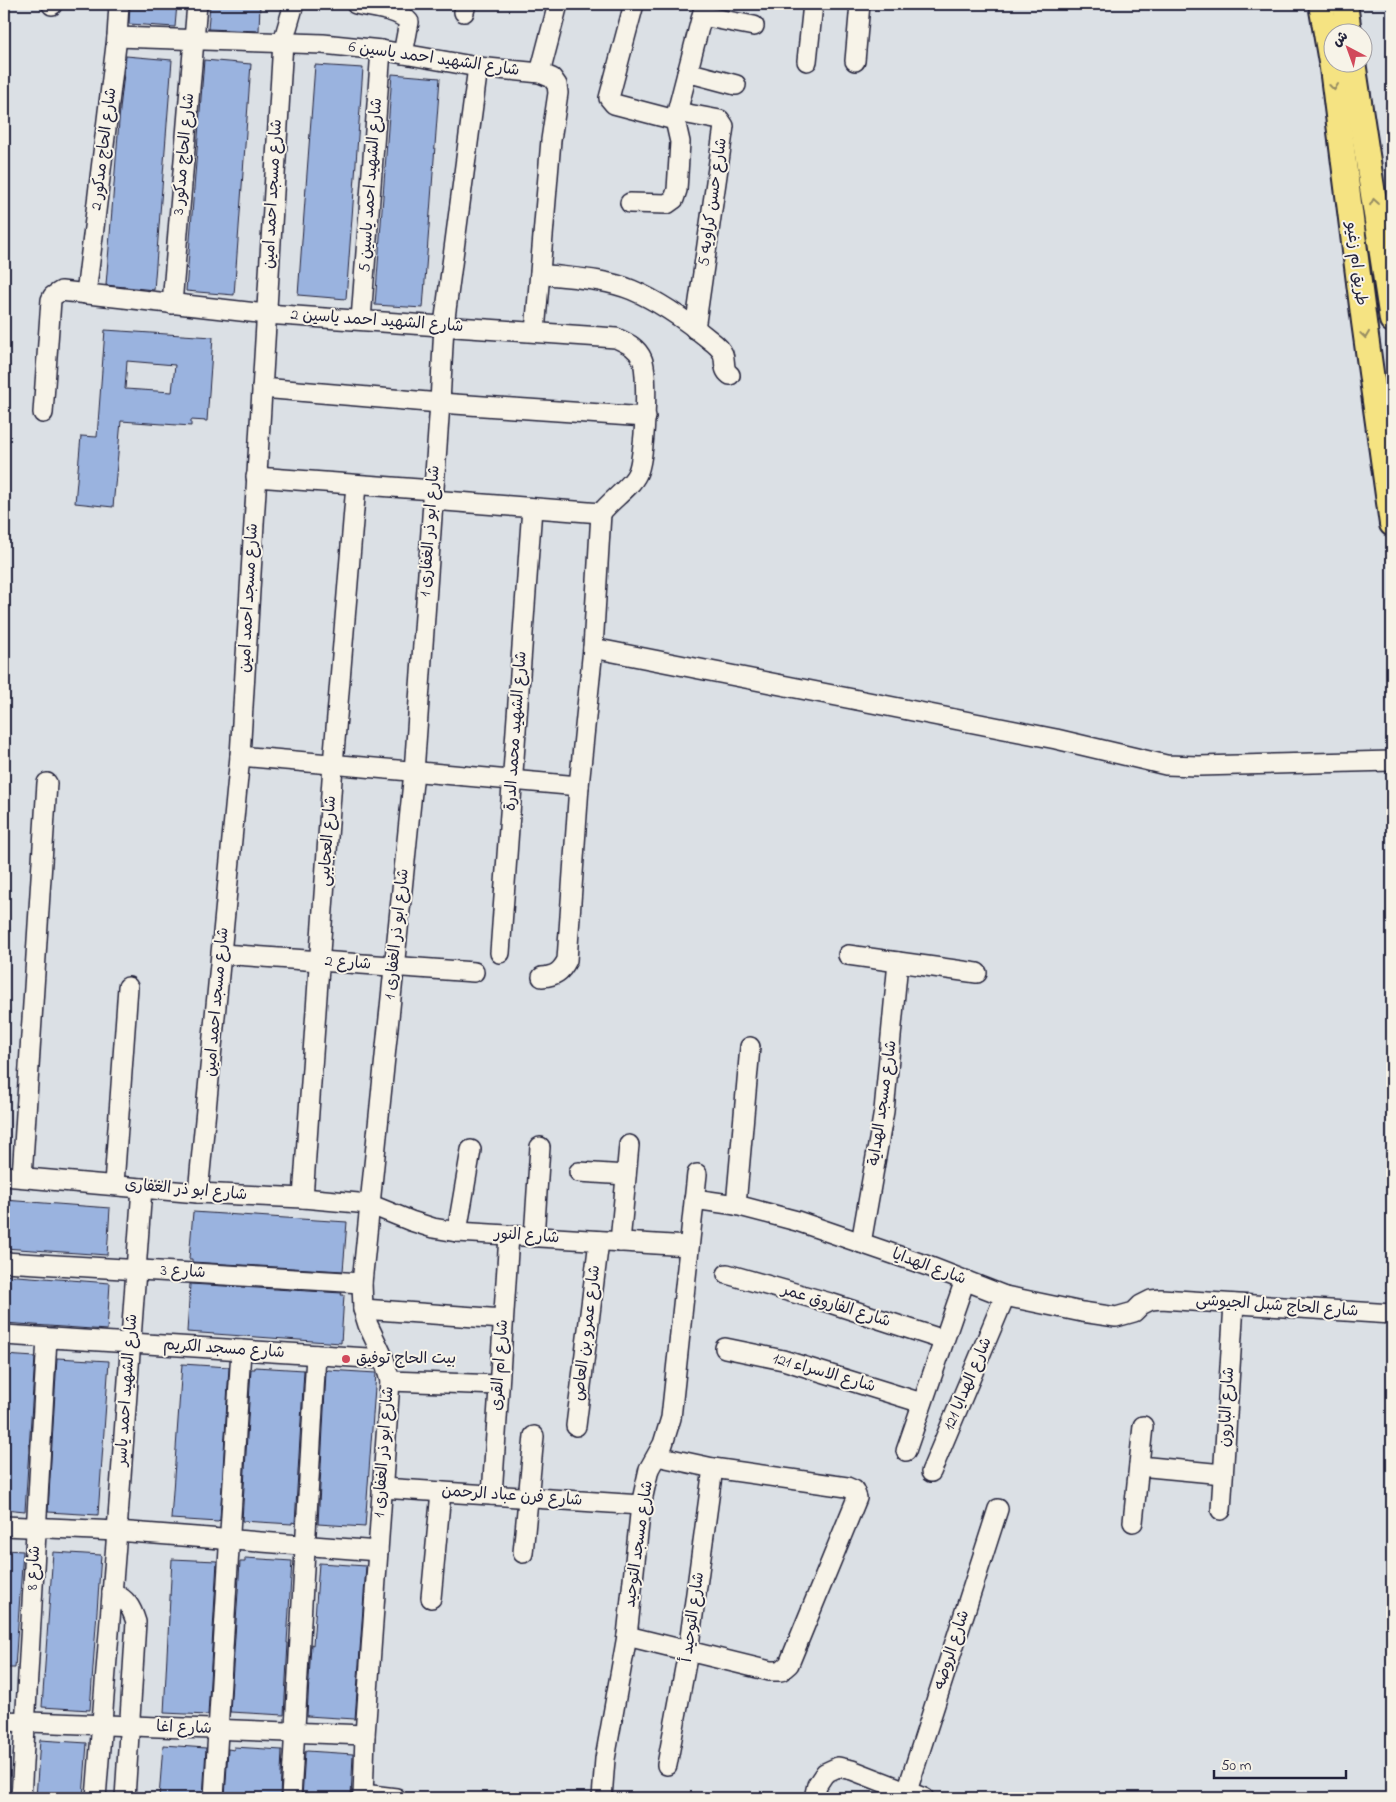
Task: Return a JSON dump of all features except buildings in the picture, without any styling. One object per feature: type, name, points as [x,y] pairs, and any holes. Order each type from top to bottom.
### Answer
[{"type":"main road","name":"طريق ام زغيو","points":[[1322,4],[1332,68],[1364,322],[1388,459],[1392,524]]},
{"type":"main road","points":[[1345,4],[1348,22]]},
{"type":"main road","name":"طريق ام زغيو","points":[[1355,72],[1392,320]]},
{"type":"street","name":"شارع الحاج مدكور 2","points":[[86,294],[117,37],[119,4]]},
{"type":"street","name":"شارع الحاج مدكور 3","points":[[172,304],[197,4]]},
{"type":"street","name":"شارع مسجد احمد امين","points":[[198,1193],[240,756],[283,42],[294,4]]},
{"type":"street","points":[[356,4],[405,17],[409,22],[404,54]]},
{"type":"street","points":[[540,73],[558,4]]},
{"type":"street","name":"شارع حسن كراويه 5","points":[[634,4],[609,98],[614,104],[676,116],[720,120],[724,126],[695,329]]},
{"type":"street","points":[[807,61],[813,4]]},
{"type":"street","points":[[855,61],[860,4]]},
{"type":"street","points":[[630,203],[667,204],[674,199],[680,142],[676,116],[703,10],[754,26]]},
{"type":"street","name":"شارع الشهيد احمد ياسين 6","points":[[117,37],[323,44],[381,50],[478,67],[540,73],[552,78],[557,85],[558,94],[551,140],[535,332]]},
{"type":"street","name":"شارع الشهيد احمد ياسين 5","points":[[361,320],[381,50]]},
{"type":"street","name":"شارع ابو ذر الغفارى 1","points":[[363,1796],[365,1735],[390,1381],[384,1359],[368,1325],[363,1309],[362,1283],[414,772],[444,325],[478,67]]},
{"type":"street","points":[[687,72],[736,85]]},
{"type":"street","points":[[540,274],[598,281],[631,290],[657,304],[712,341],[723,353],[724,368],[730,375]]},
{"type":"street","name":"شارع الشهيد احمد ياسين 2","points":[[43,412],[52,296],[60,291],[266,314],[616,338],[633,346],[643,359],[646,416],[641,463],[637,475],[609,502],[601,513]]},
{"type":"street","points":[[262,388],[440,403],[646,416]]},
{"type":"street","points":[[256,477],[356,485],[532,508],[601,513],[593,648],[579,786],[567,960],[562,970],[552,976],[542,977]]},
{"type":"street","name":"شارع العجايبى","points":[[303,1198],[333,764],[356,485]]},
{"type":"street","name":"شارع الشهيد محمد الدرة","points":[[500,953],[532,508]]},
{"type":"street","points":[[593,648],[1046,737],[1166,765],[1199,766],[1392,761]]},
{"type":"street","points":[[240,756],[579,786]]},
{"type":"street","points":[[13,1176],[47,783]]},
{"type":"street","name":"شارع 2","points":[[222,954],[474,972]]},
{"type":"street","points":[[848,955],[977,973]]},
{"type":"street","name":"شارع مسجد الهداية","points":[[861,1243],[884,1110],[898,962]]},
{"type":"street","points":[[114,1184],[128,987]]},
{"type":"street","points":[[736,1206],[750,1047]]},
{"type":"street","points":[[620,1242],[628,1145]]},
{"type":"street","points":[[534,1237],[540,1147]]},
{"type":"street","points":[[456,1232],[471,1150]]},
{"type":"street","points":[[579,1172],[626,1175]]},
{"type":"street","name":"شارع مسجد التوحيد","points":[[602,1798],[605,1759],[627,1636],[641,1505],[649,1469],[668,1431],[671,1418],[697,1174]]},
{"type":"street","name":"شارع ابو ذر الغفارى","points":[[13,1176],[198,1193],[303,1198],[369,1204]]},
{"type":"street","name":"شارع الشهيد احمد ياسر","points":[[96,1798],[142,1188]]},
{"type":"street","name":"شارع الهدايا","points":[[694,1199],[736,1206],[797,1221],[1005,1296],[1116,1317],[1134,1312],[1151,1300],[1161,1299]]},
{"type":"street","name":"شارع النور","points":[[369,1204],[411,1221],[456,1232],[689,1246]]},
{"type":"street","name":"شارع ام القرى","points":[[492,1495],[509,1236]]},
{"type":"street","name":"شارع عمرو بن العاص","points":[[576,1426],[599,1241]]},
{"type":"street","name":"شارع 3","points":[[4,1262],[362,1283]]},
{"type":"street","name":"شارع الفاروق عمر","points":[[727,1274],[830,1303],[944,1340]]},
{"type":"street","points":[[906,1450],[965,1280]]},
{"type":"street","name":"شارع الهدايا 121","points":[[931,1472],[1005,1296]]},
{"type":"street","name":"شارع الحاج شبل الجيوشى","points":[[1161,1299],[1392,1314]]},
{"type":"street","name":"شارع البارون","points":[[1221,1510],[1234,1304]]},
{"type":"street","points":[[363,1309],[503,1319]]},
{"type":"street","name":"شارع مسجد الكريم","points":[[4,1335],[384,1359]]},
{"type":"street","name":"شارع 8","points":[[20,1798],[47,1338]]},
{"type":"street","name":"شارع الاسراء 121","points":[[724,1348],[790,1362],[922,1403]]},
{"type":"street","points":[[214,1798],[241,1350]]},
{"type":"street","points":[[291,1798],[316,1355]]},
{"type":"street","points":[[390,1381],[499,1385]]},
{"type":"street","points":[[1133,1522],[1143,1426]]},
{"type":"street","points":[[523,1553],[534,1436]]},
{"type":"street","points":[[627,1636],[770,1671],[781,1670],[789,1664],[794,1654],[857,1498],[854,1490],[847,1487],[713,1468],[657,1456]]},
{"type":"street","points":[[1139,1466],[1223,1474]]},
{"type":"street","name":"شارع التوحيد أ","points":[[667,1765],[688,1652],[713,1468]]},
{"type":"street","name":"شارع فرن عباد الرحمن","points":[[382,1488],[641,1505]]},
{"type":"street","points":[[431,1598],[441,1492]]},
{"type":"street","name":"شارع الروضه","points":[[907,1791],[998,1509]]},
{"type":"street","points":[[4,1526],[117,1531],[378,1551]]},
{"type":"street","points":[[112,1592],[122,1597],[132,1608],[136,1622],[124,1798]]},
{"type":"street","name":"شارع اغا","points":[[4,1720],[365,1735]]},
{"type":"street","points":[[814,1798],[817,1785],[824,1773],[838,1767],[852,1770],[924,1798]]},
{"type":"street","points":[[363,1796],[396,1798]]},
{"type":"place","name":"بيت الحاج توفيق","points":[[346,1359]]}]
